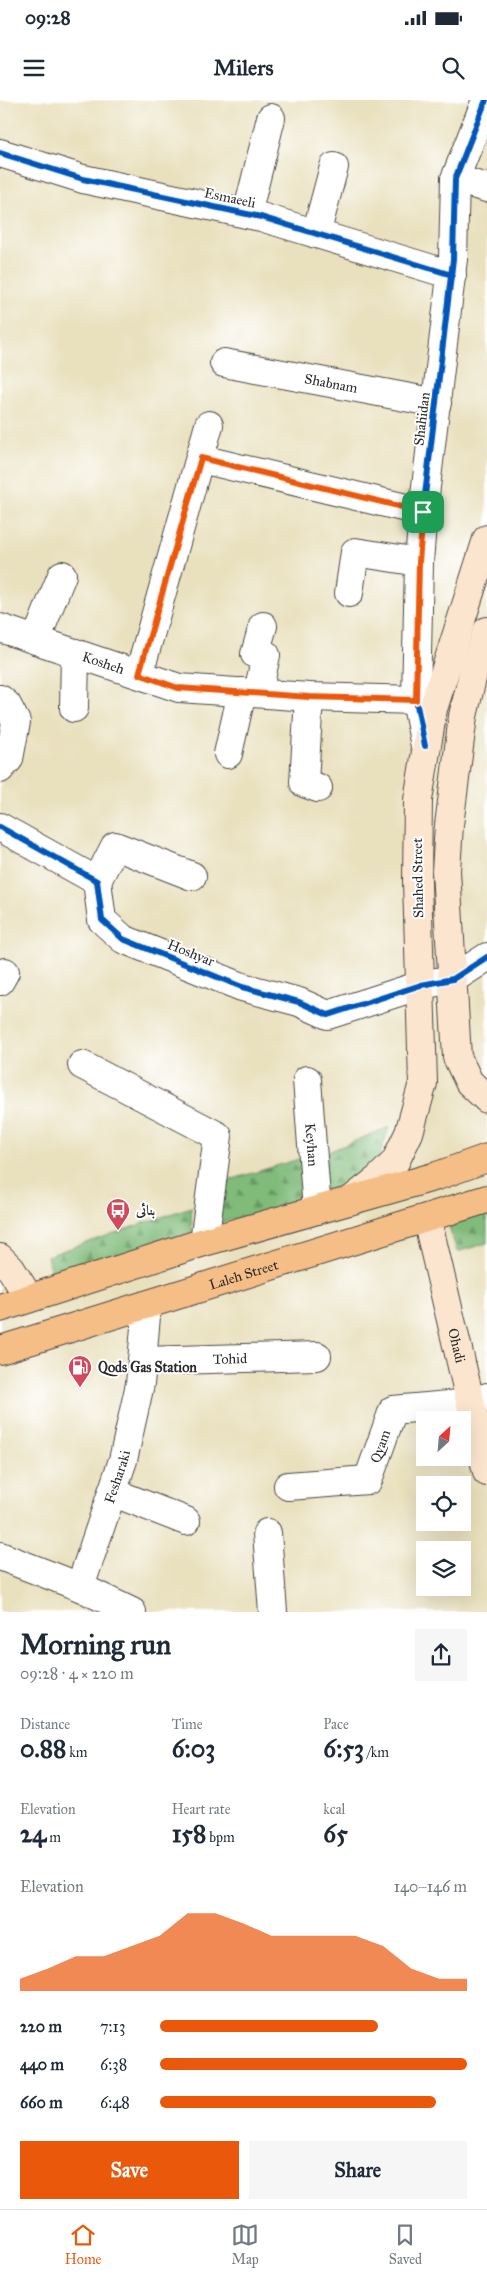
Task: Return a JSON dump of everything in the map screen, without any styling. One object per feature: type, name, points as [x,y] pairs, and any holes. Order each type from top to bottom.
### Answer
[{"type":"main road","name":"Shahed Street","points":[[350,1201],[378,1179],[395,1162],[409,1133],[423,1083],[417,881],[418,800],[425,746],[435,700],[487,538]]},
{"type":"main road","name":"Shahed Street","points":[[487,631],[474,670],[463,716],[449,825],[446,872],[457,1057],[469,1082],[487,1099]]},
{"type":"main road","points":[[0,1308],[204,1242],[437,1176],[487,1158]]},
{"type":"main road","name":"Laleh Street","points":[[0,1350],[428,1219],[487,1199]]},
{"type":"main road","name":"Ohadi","points":[[428,1219],[479,1400],[487,1472]]},
{"type":"main road","points":[[0,1258],[11,1269],[29,1298]]},
{"type":"street","name":"Shahidan","points":[[425,746],[416,700],[419,562],[423,512],[452,274],[455,179],[486,100]]},
{"type":"street","points":[[247,214],[271,118]]},
{"type":"street","name":"Esmaeeli","points":[[0,153],[83,178],[247,214],[452,274]]},
{"type":"street","points":[[316,234],[334,167]]},
{"type":"street","points":[[455,179],[487,188]]},
{"type":"street","name":"Shabnam","points":[[224,363],[437,403]]},
{"type":"street","points":[[139,674],[201,458],[208,425]]},
{"type":"street","points":[[201,458],[423,512]]},
{"type":"street","points":[[349,593],[355,552],[419,562]]},
{"type":"street","points":[[36,640],[62,575]]},
{"type":"street","points":[[228,754],[266,655],[254,654],[262,626]]},
{"type":"street","name":"Kosheh","points":[[0,628],[178,688],[309,697],[416,700]]},
{"type":"street","points":[[74,708],[75,653]]},
{"type":"street","points":[[309,697],[304,783],[318,788]]},
{"type":"street","points":[[0,699],[7,705],[16,722],[9,760],[0,769]]},
{"type":"street","points":[[0,826],[97,880],[115,846],[192,876]]},
{"type":"street","name":"Hoshyar","points":[[97,880],[102,920],[122,939],[242,987],[299,1002],[328,1015],[421,985],[453,979]]},
{"type":"street","points":[[453,979],[487,957]]},
{"type":"street","points":[[82,1065],[218,1136],[204,1242]]},
{"type":"street","name":"Keyhan","points":[[307,1080],[317,1210]]},
{"type":"street","name":"Fesharaki","points":[[80,1587],[123,1460],[140,1384],[147,1306]]},
{"type":"street","name":"Tohid","points":[[142,1361],[316,1356]]},
{"type":"street","name":"Qyam","points":[[288,1486],[368,1480],[393,1410],[479,1400]]},
{"type":"street","points":[[112,1492],[186,1521]]},
{"type":"street","points":[[267,1533],[273,1612]]},
{"type":"street","points":[[0,1556],[80,1587],[115,1608]]},
{"type":"green space","points":[[389,1127],[376,1167],[354,1183],[325,1191],[323,1154]]},
{"type":"green space","points":[[302,1158],[303,1200],[216,1224],[223,1182]]},
{"type":"green space","points":[[191,1207],[192,1232],[52,1279],[47,1256]]},
{"type":"green space","points":[[487,1211],[487,1243],[457,1252],[448,1223]]},
{"type":"cycle path","points":[[425,746],[416,700],[419,562],[423,512],[453,259],[455,179],[486,100]]},
{"type":"cycle path","points":[[0,153],[83,179],[261,217],[452,275]]},
{"type":"cycle path","points":[[0,827],[97,881],[102,920],[123,939],[242,987],[299,1002],[328,1015],[421,985],[453,979],[487,957]]},
{"type":"place","name":"بنائی","points":[[118,1231]]},
{"type":"place","name":"Qods Gas Station","points":[[80,1388]]},
{"type":"route","points":[[201,458],[423,512],[419,562],[416,700],[309,697],[178,688],[139,674],[201,458]]}]
